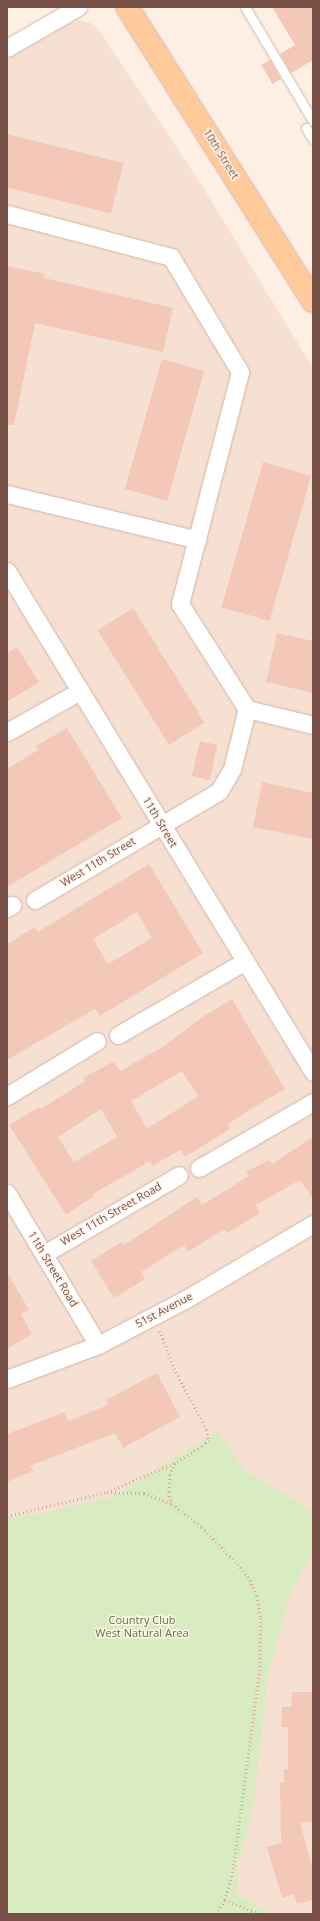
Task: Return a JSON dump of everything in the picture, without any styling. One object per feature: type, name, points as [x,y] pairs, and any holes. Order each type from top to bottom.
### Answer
[{"type":"main road","name":"10th Street","points":[[127,7],[313,301]]},
{"type":"street","points":[[7,48],[78,7]]},
{"type":"street","points":[[7,214],[171,257],[240,372],[198,540],[180,604],[247,709],[313,725]]},
{"type":"street","points":[[7,494],[198,540]]},
{"type":"street","name":"11th Street","points":[[7,571],[313,1072]]},
{"type":"street","points":[[7,732],[80,691]]},
{"type":"street","name":"West 11th Street","points":[[35,900],[219,791],[227,782],[247,709]]},
{"type":"street","points":[[118,1035],[245,961]]},
{"type":"street","points":[[7,1096],[97,1041]]},
{"type":"street","points":[[199,1168],[313,1102]]},
{"type":"street","name":"West 11th Street Road","points":[[44,1254],[179,1175]]},
{"type":"street","name":"11th Street Road","points":[[7,1193],[98,1345]]},
{"type":"street","name":"51st Avenue","points":[[7,1379],[98,1345],[153,1316],[313,1224]]},
{"type":"lane","points":[[245,7],[310,124],[313,139]]},
{"type":"path","points":[[7,1516],[107,1492],[156,1469],[175,1463],[202,1447],[209,1440],[207,1430],[176,1372],[153,1316]]},
{"type":"path","points":[[172,1504],[169,1492],[170,1475],[175,1463]]},
{"type":"path","points":[[107,1492],[144,1493],[172,1504],[202,1527],[238,1564],[250,1580],[262,1618],[260,1670],[254,1728],[233,1872],[225,1900],[215,1914]]},
{"type":"path","points":[[225,1900],[259,1914]]},
{"type":"shaded area","points":[[77,20],[91,23],[99,30],[199,181],[313,368],[313,1914],[7,1914],[7,59],[67,23]]},
{"type":"green space","name":"Country Club West Natural Area","points":[[218,1431],[245,1471],[313,1511],[313,1553],[291,1591],[268,1675],[254,1804],[237,1868],[238,1894],[271,1914],[7,1914],[7,1518],[34,1515],[111,1497]]},
{"type":"building","points":[[272,7],[313,7],[313,60],[291,73],[280,54],[295,45]]},
{"type":"building","points":[[270,60],[281,79],[272,84],[261,65]]},
{"type":"building","points":[[7,134],[123,163],[111,213],[7,188]]},
{"type":"building","points":[[7,266],[45,274],[44,278],[173,308],[163,352],[35,323],[14,425],[7,425]]},
{"type":"building","points":[[162,359],[204,371],[167,501],[125,489]]},
{"type":"building","points":[[263,462],[311,476],[269,621],[221,607]]},
{"type":"building","points":[[133,608],[205,722],[169,745],[97,630]]},
{"type":"building","points":[[277,633],[313,641],[313,693],[266,682]]},
{"type":"building","points":[[17,647],[39,682],[7,702],[7,653]]},
{"type":"building","points":[[67,728],[122,818],[7,887],[7,769],[38,750],[36,746]]},
{"type":"building","points":[[200,741],[218,745],[209,780],[192,776]]},
{"type":"building","points":[[262,782],[313,793],[313,839],[253,827]]},
{"type":"building","points":[[149,864],[203,953],[100,1016],[95,1009],[7,1060],[7,944],[35,927],[38,932]],"holes":[[[137,912],[152,938],[108,964],[93,939]]]},
{"type":"building","points":[[232,999],[285,1089],[228,1124],[231,1128],[185,1157],[180,1150],[152,1166],[150,1161],[93,1194],[94,1196],[66,1215],[9,1125],[39,1107],[41,1109],[85,1081],[83,1078],[114,1061],[120,1071],[166,1045],[201,1018]],"holes":[[[182,1071],[198,1096],[147,1129],[131,1101]],[[101,1109],[117,1137],[74,1162],[58,1137]]]},
{"type":"building","points":[[313,1137],[313,1199],[300,1180],[256,1205],[260,1213],[227,1233],[224,1229],[188,1252],[184,1245],[141,1272],[145,1279],[114,1298],[91,1261],[121,1242],[124,1245],[197,1197],[202,1205],[249,1176],[246,1172],[269,1160],[272,1164]]},
{"type":"building","points":[[7,1272],[29,1310],[21,1314],[32,1334],[7,1349]]},
{"type":"building","points":[[157,1373],[180,1417],[123,1448],[115,1433],[30,1466],[33,1471],[7,1482],[7,1434],[65,1412],[68,1421],[108,1405],[106,1400]]},
{"type":"building","points":[[292,1692],[313,1692],[313,1822],[300,1822],[313,1870],[313,1900],[297,1904],[294,1894],[282,1898],[267,1847],[281,1843],[280,1783],[284,1783],[284,1769],[288,1769],[288,1727],[281,1727],[282,1707],[291,1707]]}]
